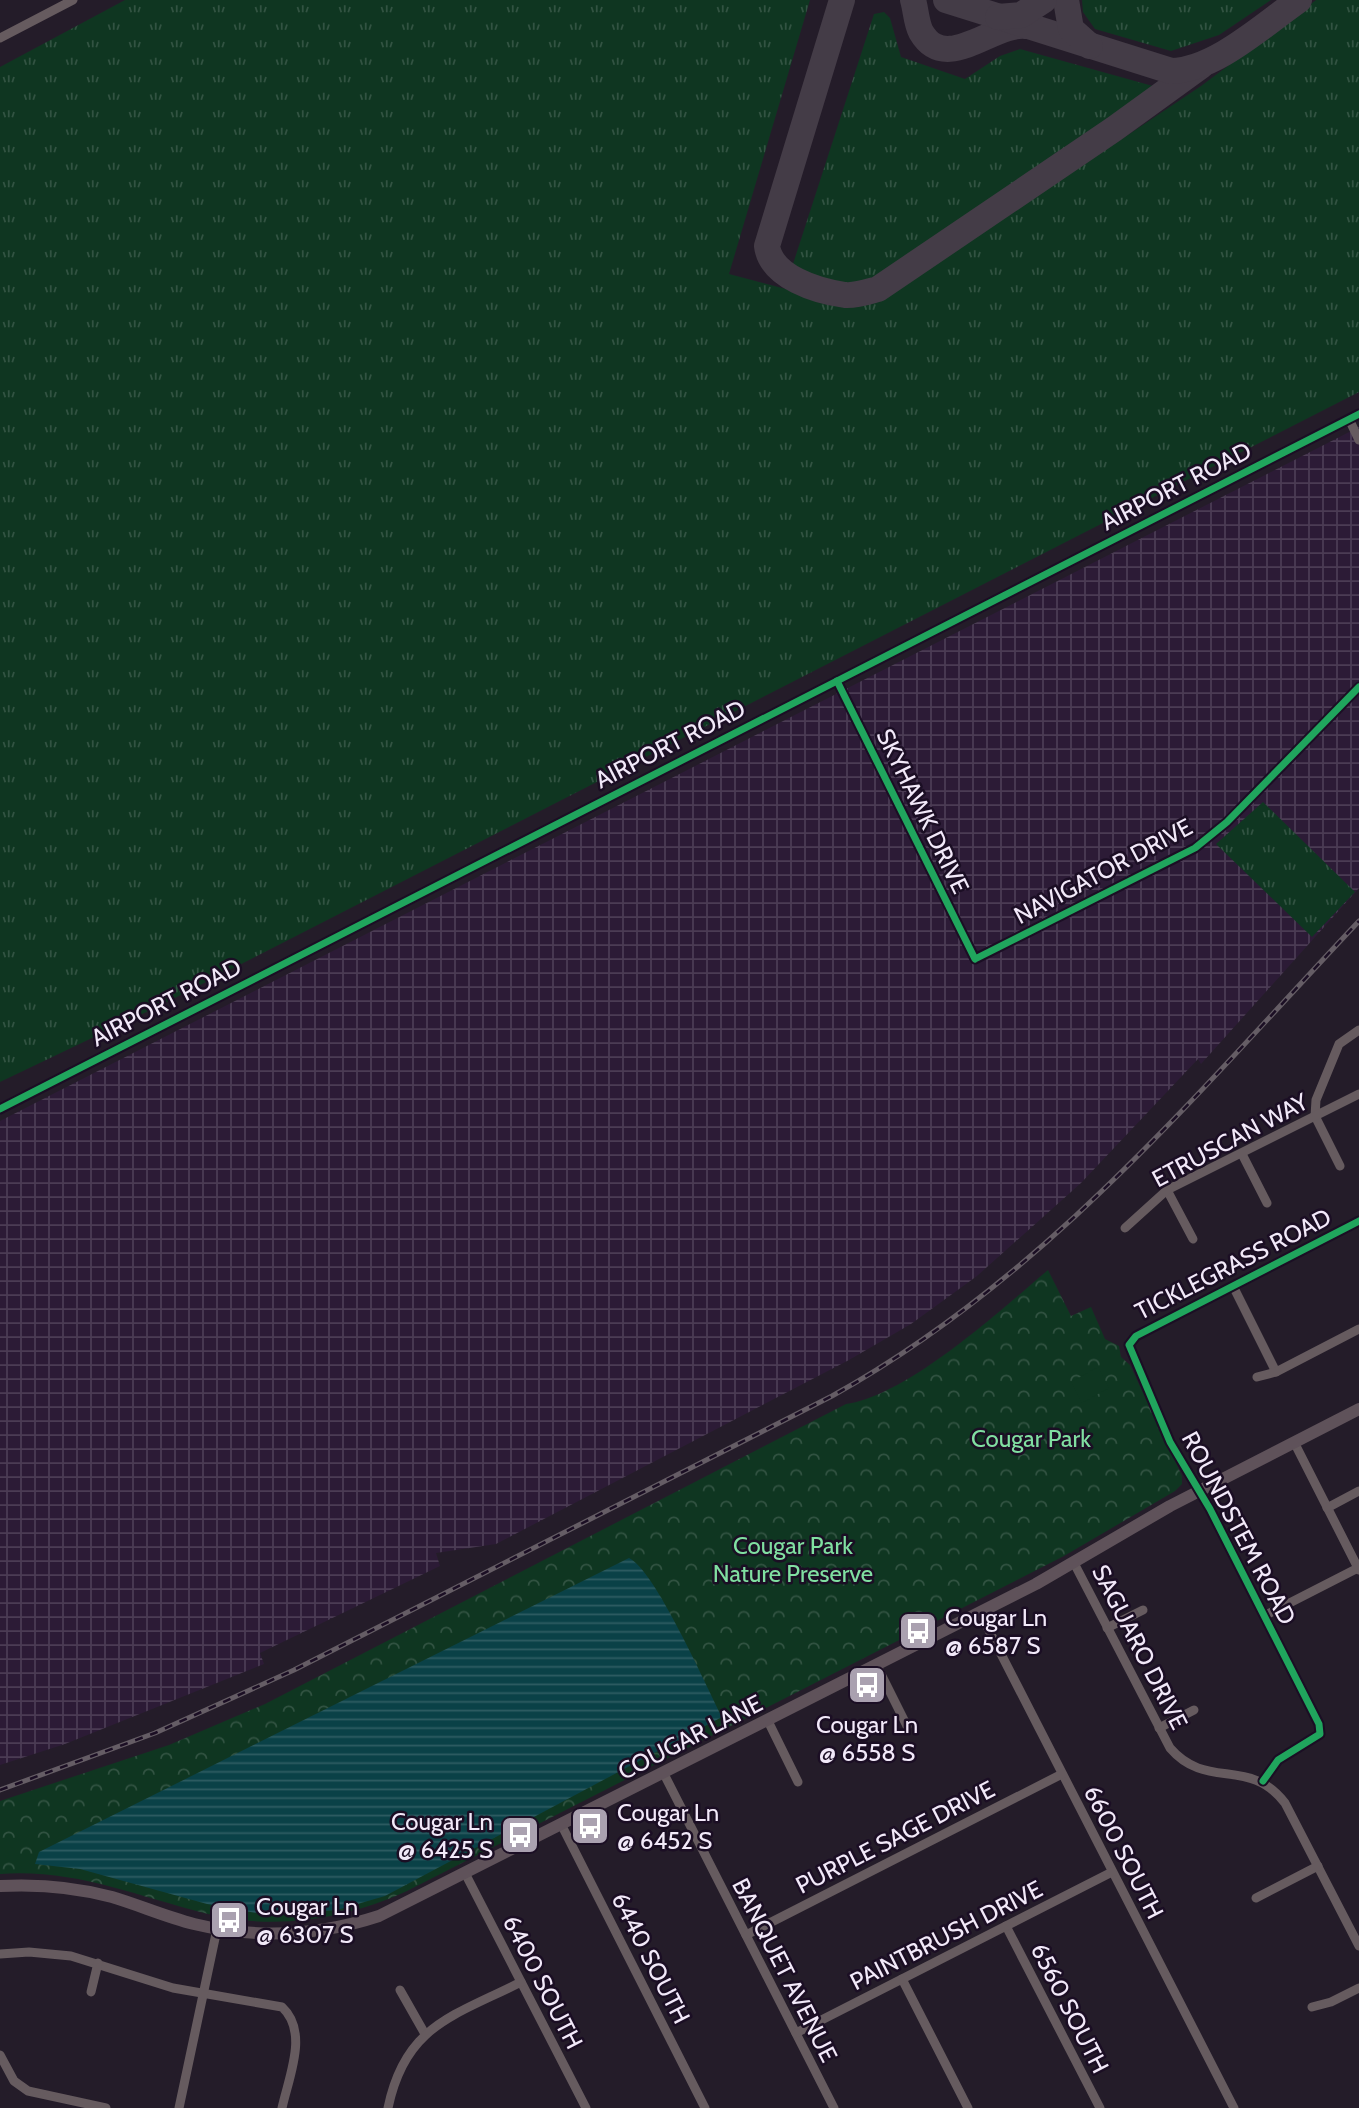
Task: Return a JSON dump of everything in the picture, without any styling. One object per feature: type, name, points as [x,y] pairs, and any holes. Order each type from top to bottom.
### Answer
[{"type":"main road","name":"COUGAR LANE","points":[[0,1886],[41,1885],[80,1890],[217,1929],[279,1934],[347,1926],[394,1910],[980,1613],[1198,1492],[1359,1409]]},
{"type":"street","points":[[0,38],[73,0]]},
{"type":"street","name":"AIRPORT ROAD","points":[[0,1109],[1359,414]]},
{"type":"street","points":[[1349,419],[1359,440]]},
{"type":"street","name":"SKYHAWK DRIVE","points":[[837,681],[975,959]]},
{"type":"street","name":"NAVIGATOR DRIVE","points":[[975,959],[1195,848],[1227,822],[1359,687]]},
{"type":"street","points":[[1340,1166],[1315,1116],[1317,1100],[1339,1044],[1359,1030]]},
{"type":"street","name":"ETRUSCAN WAY","points":[[1125,1228],[1167,1190],[1359,1094]]},
{"type":"street","points":[[1242,1154],[1266,1203]]},
{"type":"street","points":[[1167,1190],[1193,1239]]},
{"type":"street","name":"TICKLEGRASS ROAD","points":[[1129,1345],[1136,1336],[1359,1221]]},
{"type":"street","points":[[1233,1286],[1276,1372]]},
{"type":"street","points":[[1257,1377],[1276,1372],[1359,1329]]},
{"type":"street","name":"ROUNDSTEM ROAD","points":[[1129,1345],[1170,1442],[1315,1713],[1320,1734],[1278,1760],[1263,1781]]},
{"type":"street","points":[[1264,1616],[1359,1569],[1294,1442]]},
{"type":"street","points":[[1327,1508],[1359,1491]]},
{"type":"street","name":"SAGUARO DRIVE","points":[[1074,1563],[1170,1748],[1189,1766],[1203,1772],[1235,1774],[1263,1781]]},
{"type":"street","points":[[1107,1628],[1143,1610]]},
{"type":"street","name":"6600 SOUTH","points":[[980,1613],[1234,2108]]},
{"type":"street","points":[[877,1666],[907,1726]]},
{"type":"street","points":[[1159,1728],[1194,1710]]},
{"type":"street","points":[[768,1721],[798,1782]]},
{"type":"street","name":"BANQUET AVENUE","points":[[664,1774],[834,2108]]},
{"type":"street","name":"PURPLE SAGE DRIVE","points":[[746,1935],[1062,1774]]},
{"type":"street","points":[[1263,1781],[1285,1803],[1359,1946]]},
{"type":"street","name":"6440 SOUTH","points":[[562,1826],[705,2108]]},
{"type":"street","points":[[1256,1898],[1318,1866]]},
{"type":"street","name":"PAINTBRUSH DRIVE","points":[[796,2033],[1112,1872]]},
{"type":"street","name":"6400 SOUTH","points":[[466,1875],[586,2108]]},
{"type":"street","name":"6560 SOUTH","points":[[1006,1926],[1100,2108]]},
{"type":"street","points":[[178,2108],[217,1929]]},
{"type":"street","points":[[0,1954],[43,1953],[99,1963],[173,1988],[276,2004],[292,2017],[296,2041],[282,2108]]},
{"type":"street","points":[[91,1992],[99,1963]]},
{"type":"street","points":[[902,1979],[968,2108]]},
{"type":"street","points":[[388,2108],[400,2065],[425,2034],[521,1982]]},
{"type":"street","points":[[1312,2007],[1331,2002],[1359,1988]]},
{"type":"street","points":[[400,1990],[425,2034]]},
{"type":"street","points":[[0,2055],[14,2081],[27,2091],[106,2108]]},
{"type":"shaded area","points":[[1359,427],[1359,888],[1201,1064],[1198,1059],[1081,1183],[977,1276],[911,1324],[849,1360],[496,1544],[436,1553],[440,1566],[260,1653],[264,1664],[65,1744],[0,1765],[0,1121]]},
{"type":"shaded area","points":[[629,1558],[640,1567],[666,1605],[722,1717],[385,1896],[337,1910],[267,1915],[207,1904],[80,1869],[35,1864],[39,1852]]},
{"type":"green space","points":[[125,0],[810,0],[729,274],[855,307],[885,298],[1201,86],[1316,0],[1359,0],[1359,392],[161,1005],[0,1082],[0,67]]},
{"type":"green space","points":[[1082,0],[1271,0],[1219,35],[1171,51],[1095,29],[1083,12]]},
{"type":"green space","points":[[884,12],[890,18],[901,57],[965,79],[1000,56],[1020,49],[1160,88],[1110,118],[871,281],[852,284],[832,281],[792,267],[874,14]]},
{"type":"green space","points":[[1263,802],[1355,892],[1312,937],[1216,844]]},
{"type":"green space","name":"Cougar Park","points":[[1048,1270],[1071,1316],[1091,1307],[1105,1339],[1119,1346],[1121,1357],[1130,1365],[1182,1476],[1182,1484],[1175,1491],[1064,1556],[407,1891],[358,1909],[307,1920],[256,1921],[204,1913],[79,1879],[54,1875],[0,1874],[0,1801],[169,1745],[265,1704],[846,1404],[870,1398],[897,1385],[952,1349]]},
{"type":"green space","points":[[1098,1367],[1109,1388],[1082,1403],[1071,1382]]},
{"type":"taxiway","points":[[842,0],[767,246],[770,257],[786,274],[809,286],[834,293],[853,295],[878,289],[1114,129],[1201,66]]},
{"type":"taxiway","points":[[913,0],[921,32],[931,44],[943,49],[957,48],[999,31],[1026,26]]},
{"type":"taxiway","points":[[946,0],[1171,71],[1188,69],[1221,55],[1299,0]]},
{"type":"taxiway","points":[[998,17],[1021,15],[1044,0]]},
{"type":"taxiway","points":[[1066,0],[1071,29],[1090,46]]},
{"type":"railway","points":[[0,1790],[155,1733],[294,1670],[832,1396],[909,1349],[981,1296],[1049,1240],[1114,1180],[1359,921]]},
{"type":"cycle path","points":[[0,1109],[1359,414]]},
{"type":"cycle path","points":[[837,681],[975,959],[1195,848],[1227,822],[1359,687]]},
{"type":"cycle path","points":[[1263,1781],[1278,1760],[1320,1734],[1319,1724],[1210,1509],[1170,1442],[1129,1345],[1136,1336],[1359,1221]]},
{"type":"place","name":"Cougar Ln @ 6587 S","points":[[918,1631]]},
{"type":"place","name":"Cougar Ln @ 6558 S","points":[[867,1685]]},
{"type":"place","name":"Cougar Ln @ 6452 S","points":[[590,1826]]},
{"type":"place","name":"Cougar Ln @ 6425 S","points":[[520,1835]]},
{"type":"place","name":"Cougar Ln @ 6307 S","points":[[229,1920]]},
{"type":"park label","name":"Cougar Park Nature Preserve","points":[[793,1559]]}]
